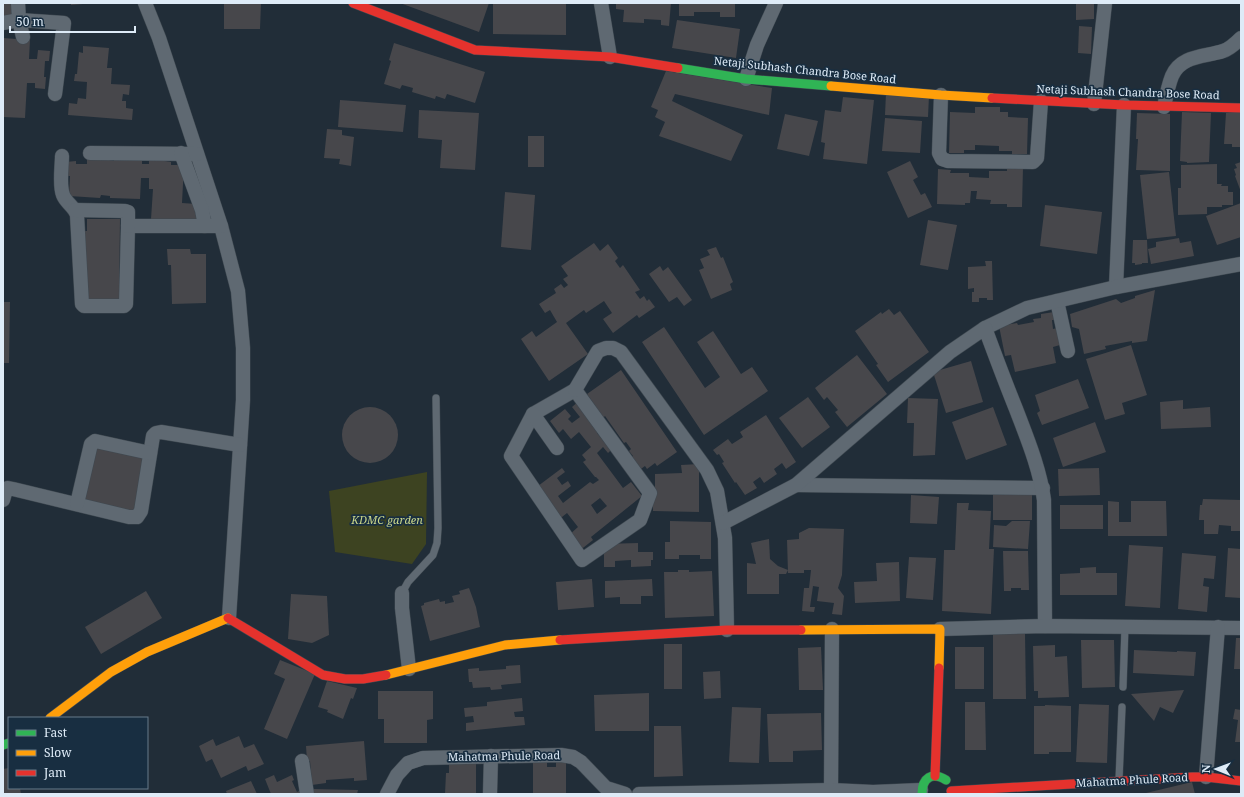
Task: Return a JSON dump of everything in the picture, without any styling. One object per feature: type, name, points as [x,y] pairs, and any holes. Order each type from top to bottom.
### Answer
[{"type":"street","points":[[18,3],[19,20],[23,37]]},
{"type":"street","points":[[145,3],[159,38],[221,226],[238,291],[243,348],[244,400],[229,618]]},
{"type":"street","name":"Netaji Subhash Chandra Bose Road","points":[[353,3],[475,50],[610,57],[746,79],[941,95],[1094,104],[1241,108]]},
{"type":"street","points":[[601,3],[610,57]]},
{"type":"street","points":[[746,79],[757,45],[776,3]]},
{"type":"street","points":[[1094,104],[1105,3]]},
{"type":"street","points":[[3,23],[19,20],[64,23],[55,94]]},
{"type":"street","points":[[1164,107],[1172,76],[1179,65],[1187,60],[1225,51],[1241,38]]},
{"type":"street","points":[[941,95],[940,154],[942,159],[948,161],[1033,162],[1036,158],[1041,101]]},
{"type":"street","points":[[1116,287],[1124,105]]},
{"type":"street","points":[[90,152],[197,154]]},
{"type":"street","points":[[181,153],[202,210],[205,226]]},
{"type":"street","points":[[62,156],[63,194],[75,210],[77,216],[82,304],[84,306],[124,306],[126,304],[128,212],[75,210]]},
{"type":"street","points":[[128,226],[221,226]]},
{"type":"street","points":[[723,523],[796,485],[950,352],[985,328],[1027,308],[1116,287],[1241,264]]},
{"type":"street","points":[[1057,301],[1068,351]]},
{"type":"street","points":[[985,328],[1029,443],[1043,488],[1045,626]]},
{"type":"street","points":[[575,390],[650,493],[640,520],[582,560],[511,456],[533,414],[575,390],[598,351],[606,348],[613,348],[621,352],[707,470],[717,491],[725,538],[727,630]]},
{"type":"street","points":[[533,414],[557,448]]},
{"type":"street","points":[[3,500],[8,488],[14,488],[129,517],[137,517],[140,511],[153,436],[156,433],[161,432],[240,445]]},
{"type":"street","points":[[77,504],[92,442],[95,441],[150,453]]},
{"type":"street","points":[[796,485],[1043,488]]},
{"type":"street","points":[[402,593],[402,608],[409,669]]},
{"type":"street","points":[[229,618],[304,665],[323,674],[344,679],[363,679],[385,675],[505,645],[579,638],[727,630],[940,629],[1045,626],[1241,628]]},
{"type":"street","points":[[51,717],[111,672],[147,652],[229,618]]},
{"type":"street","points":[[1206,777],[1218,628]]},
{"type":"street","points":[[830,792],[832,629]]},
{"type":"street","points":[[935,776],[940,629]]},
{"type":"street","name":"Mahatma Phule Road","points":[[387,794],[398,775],[408,763],[423,758],[561,755],[573,757],[581,762],[606,788],[625,794]]},
{"type":"street","points":[[490,794],[491,756]]},
{"type":"street","points":[[302,761],[307,794]]},
{"type":"street","points":[[639,794],[921,792],[923,784],[926,780],[935,776],[944,778],[950,786],[951,792]]},
{"type":"street","name":"Mahatma Phule Road","points":[[951,792],[1206,777],[1241,781]]},
{"type":"lane","points":[[402,593],[408,582],[433,555],[437,543],[436,398]]},
{"type":"lane","points":[[1123,687],[1126,626]]},
{"type":"lane","points":[[1119,781],[1122,706]]},
{"type":"green space","name":"KDMC garden","points":[[427,472],[426,544],[412,564],[335,552],[329,491]]},
{"type":"building","points":[[3,3],[11,3],[12,15],[3,16]]},
{"type":"building","points":[[71,3],[83,3],[83,4],[71,5]]},
{"type":"building","points":[[224,3],[261,3],[260,29],[224,29]]},
{"type":"building","points":[[400,3],[489,3],[479,32]]},
{"type":"building","points":[[493,3],[566,3],[566,35],[493,34]]},
{"type":"building","points":[[616,3],[671,3],[669,26],[661,25],[661,20],[644,19],[644,23],[623,22],[624,10],[616,9]]},
{"type":"building","points":[[679,3],[735,3],[735,17],[720,17],[720,12],[694,12],[694,16],[679,16]]},
{"type":"building","points":[[1076,3],[1094,3],[1094,19],[1076,20]]},
{"type":"building","points":[[677,20],[740,29],[736,58],[672,48]]},
{"type":"building","points":[[1079,26],[1092,27],[1091,54],[1078,53]]},
{"type":"building","points":[[3,38],[30,40],[29,59],[37,59],[38,50],[50,51],[49,61],[45,61],[45,89],[35,88],[35,83],[27,83],[25,118],[3,117]]},
{"type":"building","points":[[394,43],[485,72],[475,103],[447,94],[445,99],[436,96],[435,99],[412,92],[413,88],[402,85],[400,89],[384,84],[391,61],[389,60]]},
{"type":"building","points":[[83,46],[109,48],[107,68],[112,68],[111,84],[130,85],[129,95],[123,94],[122,101],[126,101],[126,108],[133,109],[132,120],[68,115],[69,103],[77,104],[78,98],[86,99],[87,82],[74,81],[75,74],[77,74],[79,52],[83,53]]},
{"type":"building","points":[[666,71],[772,88],[769,115],[675,94],[672,101],[743,135],[731,161],[659,136],[665,122],[655,117],[658,110],[651,107]]},
{"type":"building","points":[[886,93],[929,96],[928,117],[885,115]]},
{"type":"building","points":[[843,97],[874,100],[867,164],[823,159],[825,143],[821,142],[825,110],[841,112]]},
{"type":"building","points":[[340,100],[406,105],[403,132],[338,127]]},
{"type":"building","points":[[975,107],[1000,107],[1000,112],[1008,112],[1008,117],[1028,118],[1027,154],[1012,154],[1012,151],[999,151],[999,146],[975,145],[975,150],[964,150],[964,153],[949,153],[950,112],[975,113]]},
{"type":"building","points":[[419,110],[479,113],[475,170],[440,168],[442,140],[418,138]]},
{"type":"building","points":[[1182,112],[1211,113],[1209,162],[1187,163],[1180,161]]},
{"type":"building","points":[[1241,112],[1241,147],[1232,147],[1232,144],[1224,144],[1226,113]]},
{"type":"building","points":[[1137,113],[1170,114],[1170,171],[1136,170],[1138,139],[1136,139]]},
{"type":"building","points":[[785,114],[818,121],[809,156],[777,149]]},
{"type":"building","points":[[885,118],[922,121],[920,153],[882,151]]},
{"type":"building","points":[[327,129],[342,130],[342,135],[354,137],[351,166],[339,164],[340,159],[324,158]]},
{"type":"building","points":[[528,136],[544,136],[544,167],[528,167]]},
{"type":"building","points":[[109,157],[109,160],[114,161],[114,158],[142,159],[142,164],[149,164],[149,158],[165,158],[165,161],[171,162],[171,165],[184,165],[182,203],[197,204],[196,220],[151,219],[153,189],[149,189],[149,178],[141,178],[140,199],[110,198],[110,196],[101,195],[100,198],[69,196],[70,176],[64,176],[66,162],[76,161],[76,164],[87,164],[87,160]]},
{"type":"building","points":[[910,161],[918,177],[913,180],[921,195],[925,193],[932,207],[908,218],[887,172]]},
{"type":"building","points":[[1241,162],[1241,192],[1234,169],[1237,168],[1235,164]]},
{"type":"building","points":[[1217,164],[1217,184],[1222,184],[1221,186],[1228,186],[1228,192],[1233,192],[1233,205],[1207,207],[1207,214],[1178,215],[1178,188],[1181,188],[1181,165]]},
{"type":"building","points":[[1007,168],[1023,168],[1022,207],[1007,207],[1007,204],[990,204],[991,200],[976,199],[977,191],[971,191],[970,203],[965,203],[965,205],[937,204],[938,169],[951,170],[950,173],[969,173],[969,177],[989,178],[989,171],[1007,171]]},
{"type":"building","points":[[1169,172],[1176,236],[1147,239],[1140,175]]},
{"type":"building","points":[[505,192],[535,195],[531,250],[501,247]]},
{"type":"building","points":[[1241,203],[1241,237],[1217,245],[1206,216]]},
{"type":"building","points":[[1045,205],[1102,212],[1097,254],[1040,246]]},
{"type":"building","points":[[87,219],[120,219],[119,302],[110,302],[110,299],[104,299],[104,302],[86,302],[83,231],[87,231]]},
{"type":"building","points":[[928,220],[957,225],[948,270],[920,265]]},
{"type":"building","points":[[1179,238],[1180,243],[1191,241],[1194,256],[1151,264],[1148,249],[1156,247],[1156,242]]},
{"type":"building","points":[[1133,240],[1147,240],[1148,263],[1135,265],[1135,263],[1132,263]]},
{"type":"building","points":[[594,243],[600,251],[608,244],[618,258],[615,261],[620,268],[623,265],[640,290],[635,292],[640,299],[644,296],[647,301],[649,299],[655,307],[639,318],[637,315],[613,333],[603,319],[612,313],[604,301],[586,313],[584,310],[566,323],[588,354],[549,381],[521,339],[532,331],[536,337],[557,322],[550,310],[545,313],[539,304],[556,293],[554,289],[561,284],[564,288],[568,285],[563,279],[568,276],[561,266]]},
{"type":"building","points":[[716,247],[721,258],[723,257],[733,282],[730,284],[732,290],[711,299],[699,270],[704,268],[700,259],[710,255],[707,250]]},
{"type":"building","points":[[167,249],[190,249],[191,254],[206,254],[206,303],[172,304],[171,265],[168,265]]},
{"type":"building","points":[[985,261],[992,261],[993,300],[979,298],[979,302],[972,302],[972,292],[974,292],[974,288],[968,289],[968,267],[986,266]]},
{"type":"building","points":[[660,266],[663,271],[668,267],[692,300],[684,306],[677,297],[669,302],[649,274]]},
{"type":"building","points":[[1155,290],[1147,341],[1132,343],[1132,341],[1105,346],[1106,349],[1084,354],[1079,329],[1072,327],[1070,314],[1116,299],[1121,303],[1135,298],[1135,296]]},
{"type":"building","points":[[3,302],[10,302],[9,363],[3,363]]},
{"type":"building","points":[[889,309],[894,315],[900,311],[929,352],[888,382],[876,365],[878,364],[855,331],[881,312],[882,314]]},
{"type":"building","points":[[1054,312],[1055,320],[1052,320],[1053,329],[1057,328],[1060,345],[1053,347],[1056,363],[1015,372],[1011,355],[1005,356],[999,326],[1034,322],[1033,319],[1041,318],[1041,314]]},
{"type":"building","points":[[664,327],[705,388],[720,377],[697,342],[713,331],[741,374],[752,367],[768,391],[704,435],[642,342]]},
{"type":"building","points":[[1131,345],[1147,395],[1122,403],[1125,414],[1105,420],[1086,359]]},
{"type":"building","points":[[857,355],[887,394],[847,427],[835,412],[838,410],[827,397],[824,400],[815,388]]},
{"type":"building","points":[[971,361],[983,402],[946,413],[933,372]]},
{"type":"building","points":[[621,370],[677,452],[657,466],[655,463],[647,469],[645,466],[638,471],[629,459],[633,456],[629,451],[631,449],[626,442],[624,443],[605,416],[603,418],[587,394]]},
{"type":"building","points":[[1078,379],[1089,408],[1042,425],[1037,413],[1040,411],[1035,395]]},
{"type":"building","points":[[808,397],[830,427],[802,448],[779,418]]},
{"type":"building","points":[[908,398],[938,399],[935,455],[913,456],[914,423],[907,423]]},
{"type":"building","points":[[580,400],[602,429],[597,433],[611,450],[608,453],[603,447],[597,453],[623,488],[631,482],[642,496],[591,537],[593,540],[574,555],[568,536],[578,527],[567,513],[557,521],[538,486],[562,468],[565,472],[557,478],[562,485],[568,481],[571,486],[558,496],[563,503],[590,482],[593,484],[599,480],[583,462],[586,460],[582,455],[591,447],[579,432],[571,439],[563,429],[559,433],[550,421],[565,409],[571,416],[568,419],[572,423],[580,417],[572,407]],"holes":[[[600,498],[607,506],[597,514],[591,505]]]},
{"type":"building","points":[[1183,400],[1183,409],[1210,407],[1211,427],[1161,429],[1160,402]]},
{"type":"building","points":[[370,407],[381,409],[390,415],[396,424],[398,435],[396,446],[390,455],[381,461],[370,463],[359,461],[350,455],[344,446],[342,435],[344,424],[350,415],[359,409]]},
{"type":"building","points":[[993,407],[1007,445],[966,460],[952,422]]},
{"type":"building","points":[[766,415],[796,462],[786,469],[782,463],[774,469],[777,474],[764,483],[760,477],[753,482],[757,488],[745,495],[722,463],[724,462],[719,454],[717,455],[713,450],[728,439],[732,444],[743,437],[740,432]]},
{"type":"building","points":[[1095,422],[1106,452],[1063,467],[1053,438]]},
{"type":"building","points":[[95,445],[148,457],[135,513],[83,500]]},
{"type":"building","points":[[699,464],[699,512],[653,511],[655,474],[682,473],[681,465]]},
{"type":"building","points":[[1099,468],[1100,495],[1059,496],[1058,469]]},
{"type":"building","points":[[1032,493],[1032,520],[993,520],[993,494]]},
{"type":"building","points":[[911,495],[939,497],[937,524],[910,523]]},
{"type":"building","points":[[1203,499],[1241,500],[1241,531],[1231,531],[1231,526],[1219,525],[1218,534],[1204,534],[1204,520],[1199,520],[1200,505],[1202,505]]},
{"type":"building","points":[[1108,501],[1119,502],[1119,522],[1131,522],[1131,501],[1166,501],[1167,536],[1108,536]]},
{"type":"building","points":[[957,503],[969,503],[968,510],[991,511],[989,549],[994,549],[991,614],[942,611],[944,550],[955,550]]},
{"type":"building","points":[[1060,505],[1103,505],[1103,529],[1060,529]]},
{"type":"building","points":[[670,521],[711,522],[711,559],[700,559],[700,555],[679,555],[679,559],[665,559],[665,542],[670,542]]},
{"type":"building","points":[[1012,521],[1030,521],[1028,549],[993,547],[994,525],[1006,526]]},
{"type":"building","points":[[809,528],[844,529],[842,575],[838,588],[844,596],[842,615],[832,614],[834,603],[817,601],[819,587],[813,586],[810,607],[815,607],[814,612],[802,611],[804,588],[809,588],[811,570],[804,570],[804,573],[788,573],[787,540],[799,539],[799,533]]},
{"type":"building","points":[[769,539],[770,559],[778,566],[788,570],[786,574],[779,574],[779,594],[747,594],[747,563],[756,564],[751,543]]},
{"type":"building","points":[[638,543],[638,552],[653,552],[651,566],[631,567],[631,560],[615,561],[615,567],[604,567],[604,544]]},
{"type":"building","points":[[1129,545],[1163,547],[1160,608],[1125,606]]},
{"type":"building","points":[[1228,548],[1241,549],[1241,598],[1225,597]]},
{"type":"building","points":[[1003,551],[1028,551],[1029,590],[1011,588],[1011,591],[1004,591]]},
{"type":"building","points":[[1182,553],[1216,556],[1214,579],[1204,578],[1203,586],[1209,587],[1207,612],[1178,609]]},
{"type":"building","points":[[909,557],[936,558],[933,600],[906,598]]},
{"type":"building","points":[[899,562],[900,601],[855,603],[854,582],[877,581],[876,563]]},
{"type":"building","points":[[1096,567],[1096,573],[1117,573],[1117,595],[1060,595],[1060,574],[1080,573],[1080,568]]},
{"type":"building","points":[[678,570],[689,570],[689,572],[712,571],[714,616],[665,618],[664,572],[678,572]]},
{"type":"building","points":[[592,579],[594,607],[558,610],[556,582]]},
{"type":"building","points":[[652,579],[653,596],[641,596],[641,604],[620,604],[620,597],[605,598],[605,581]]},
{"type":"building","points":[[469,588],[476,607],[480,627],[430,641],[421,606],[424,605],[424,603],[439,599],[440,602],[445,601],[445,604],[454,602],[452,596],[460,594],[459,591]]},
{"type":"building","points":[[146,591],[162,618],[101,654],[85,627]]},
{"type":"building","points":[[291,594],[327,596],[329,635],[312,643],[288,639]]},
{"type":"building","points":[[1025,633],[1026,699],[993,699],[993,634]]},
{"type":"building","points":[[1236,638],[1241,638],[1241,669],[1234,669]]},
{"type":"building","points":[[1081,640],[1114,640],[1115,687],[1082,688]]},
{"type":"building","points":[[664,644],[682,644],[682,689],[664,689]]},
{"type":"building","points":[[1055,645],[1055,657],[1067,656],[1069,697],[1038,698],[1038,691],[1034,691],[1033,646]]},
{"type":"building","points":[[821,647],[823,690],[799,690],[798,648]]},
{"type":"building","points":[[955,647],[984,647],[984,689],[955,689]]},
{"type":"building","points":[[1134,650],[1196,652],[1194,676],[1133,673]]},
{"type":"building","points":[[280,660],[315,674],[287,739],[264,729],[285,679],[274,674]]},
{"type":"building","points":[[520,665],[521,683],[501,685],[502,689],[491,690],[490,687],[473,688],[472,682],[469,682],[468,669],[479,668],[479,671],[506,669],[506,666]]},
{"type":"building","points":[[720,671],[721,698],[704,699],[703,672]]},
{"type":"building","points":[[327,681],[357,688],[353,699],[351,698],[343,719],[327,712],[328,710],[318,707]]},
{"type":"building","points":[[1184,690],[1173,713],[1160,707],[1154,721],[1131,694]]},
{"type":"building","points":[[378,691],[433,691],[433,719],[427,720],[427,743],[384,743],[384,719],[378,719]]},
{"type":"building","points":[[649,693],[649,731],[595,731],[594,695]]},
{"type":"building","points":[[522,698],[523,711],[514,712],[515,717],[524,717],[525,725],[466,731],[466,723],[474,722],[473,716],[465,717],[464,708],[487,706],[487,702]]},
{"type":"building","points":[[965,702],[985,702],[986,750],[965,750]]},
{"type":"building","points":[[1079,704],[1109,705],[1107,763],[1076,762]]},
{"type":"building","points":[[1034,706],[1071,706],[1071,752],[1034,754]]},
{"type":"building","points":[[732,707],[761,708],[759,763],[729,762]]},
{"type":"building","points":[[1235,709],[1241,710],[1241,742],[1235,742],[1238,720],[1233,719]]},
{"type":"building","points":[[821,713],[822,750],[793,751],[793,762],[769,762],[767,714]]},
{"type":"building","points":[[654,726],[681,726],[683,776],[654,777]]},
{"type":"building","points":[[239,736],[244,748],[254,744],[264,764],[248,771],[246,766],[221,778],[212,759],[206,762],[199,746],[213,739],[216,746]]},
{"type":"building","points":[[364,741],[367,780],[354,781],[354,778],[326,780],[326,783],[312,785],[310,761],[307,761],[306,746]]},
{"type":"building","points":[[449,759],[476,759],[476,794],[445,794],[446,773],[449,773]]},
{"type":"building","points":[[533,759],[547,759],[547,767],[556,767],[556,759],[566,759],[566,794],[533,794]]},
{"type":"building","points":[[8,768],[8,789],[20,789],[21,794],[3,794],[3,769]]},
{"type":"building","points":[[274,775],[277,782],[292,775],[294,780],[292,781],[297,792],[299,791],[300,794],[271,794],[265,779]]},
{"type":"building","points":[[251,781],[257,794],[227,794],[226,791]]},
{"type":"building","points":[[1192,782],[1195,794],[1146,794],[1146,793]]},
{"type":"building","points":[[313,789],[358,790],[357,794],[313,794]]},
{"type":"traffic: fast","points":[[678,68],[746,79],[831,86]]},
{"type":"traffic: fast","points":[[3,745],[8,743]]},
{"type":"traffic: fast","points":[[922,794],[922,788],[926,780],[932,776],[941,777],[946,780]]},
{"type":"traffic: slow","points":[[831,86],[992,98]]},
{"type":"traffic: slow","points":[[51,717],[111,672],[147,652],[228,618]]},
{"type":"traffic: slow","points":[[801,630],[940,629],[939,668]]},
{"type":"traffic: slow","points":[[386,675],[505,645],[560,640]]},
{"type":"traffic: jam","points":[[353,3],[475,50],[610,57],[678,68]]},
{"type":"traffic: jam","points":[[992,98],[1124,105],[1241,108]]},
{"type":"traffic: jam","points":[[228,618],[323,675],[345,679],[363,679],[386,675]]},
{"type":"traffic: jam","points":[[560,640],[727,630],[801,630]]},
{"type":"traffic: jam","points":[[935,776],[939,668]]},
{"type":"traffic: jam","points":[[951,791],[1192,777],[1241,781]]}]
